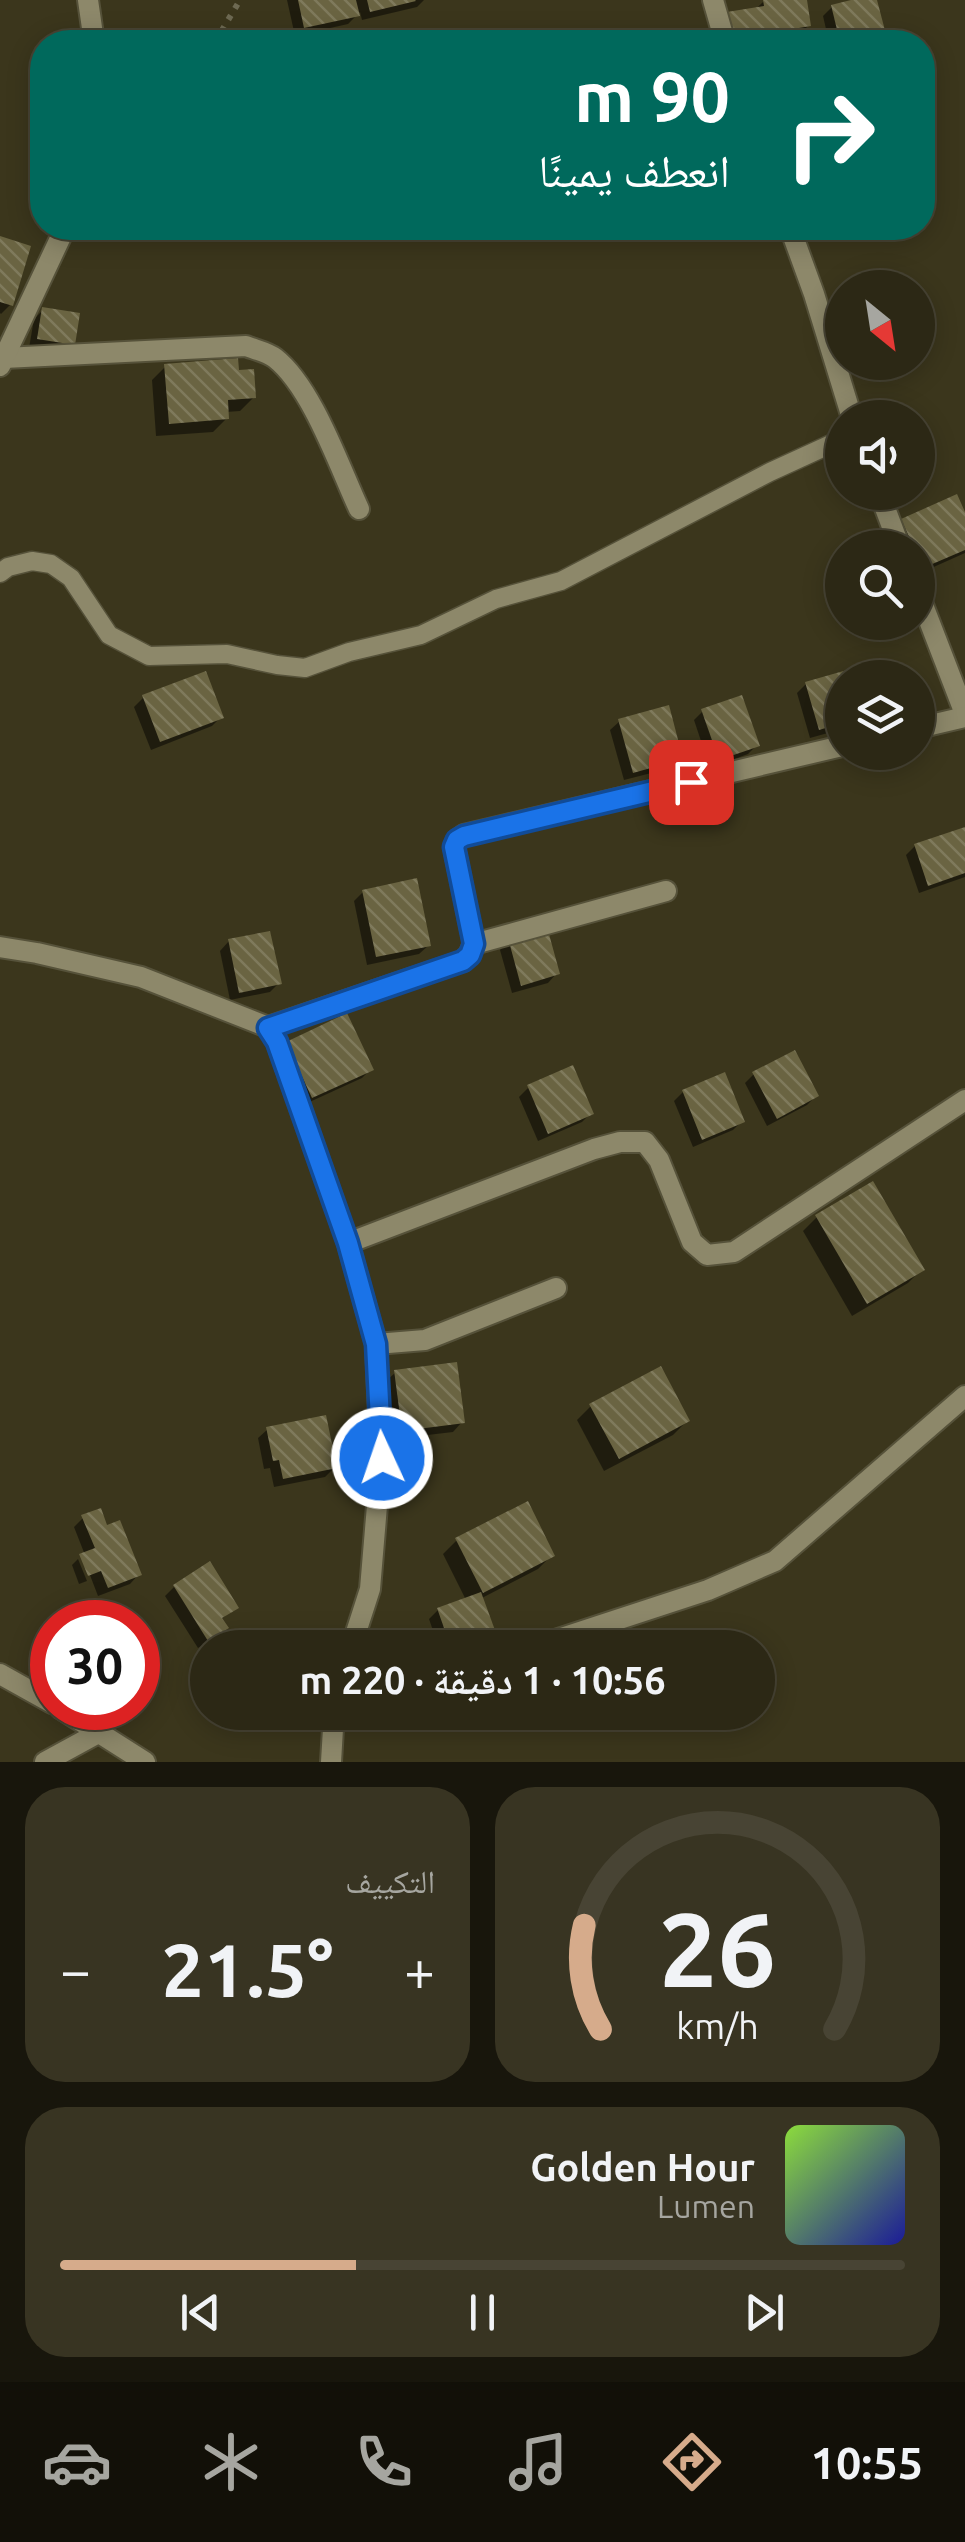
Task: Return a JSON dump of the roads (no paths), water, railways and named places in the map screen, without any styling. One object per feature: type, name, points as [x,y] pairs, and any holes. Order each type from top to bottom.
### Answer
[{"type":"street","points":[[88,0],[92,30]]},
{"type":"street","points":[[713,0],[722,30]]},
{"type":"street","points":[[60,240],[2,362],[246,346],[272,355],[290,372],[312,407],[359,510]]},
{"type":"street","points":[[794,240],[846,400]]},
{"type":"street","points":[[935,636],[965,715],[935,723]]},
{"type":"street","points":[[268,1028],[463,961],[470,955],[474,944],[454,847],[464,836],[825,750]]},
{"type":"street","points":[[474,944],[666,891]]},
{"type":"street","points":[[0,947],[141,977],[268,1028],[277,1042],[348,1243],[376,1344],[382,1458],[370,1589],[357,1630]]},
{"type":"street","points":[[348,1243],[594,1149],[620,1142],[644,1142],[659,1160],[692,1242],[707,1255],[734,1252],[965,1100]]},
{"type":"street","points":[[376,1344],[424,1340],[556,1288]]},
{"type":"street","points":[[587,1630],[708,1590],[775,1560],[965,1396]]},
{"type":"street","points":[[0,1674],[30,1691]]},
{"type":"street","points":[[97,1730],[145,1762]]},
{"type":"street","points":[[332,1762],[333,1730]]},
{"type":"street","points":[[45,1762],[100,1732]]},
{"type":"lane","points":[[0,572],[32,560],[51,564],[71,578],[109,635],[149,656],[227,654],[304,668],[349,652],[421,635],[496,599],[561,582],[825,447]]}]
